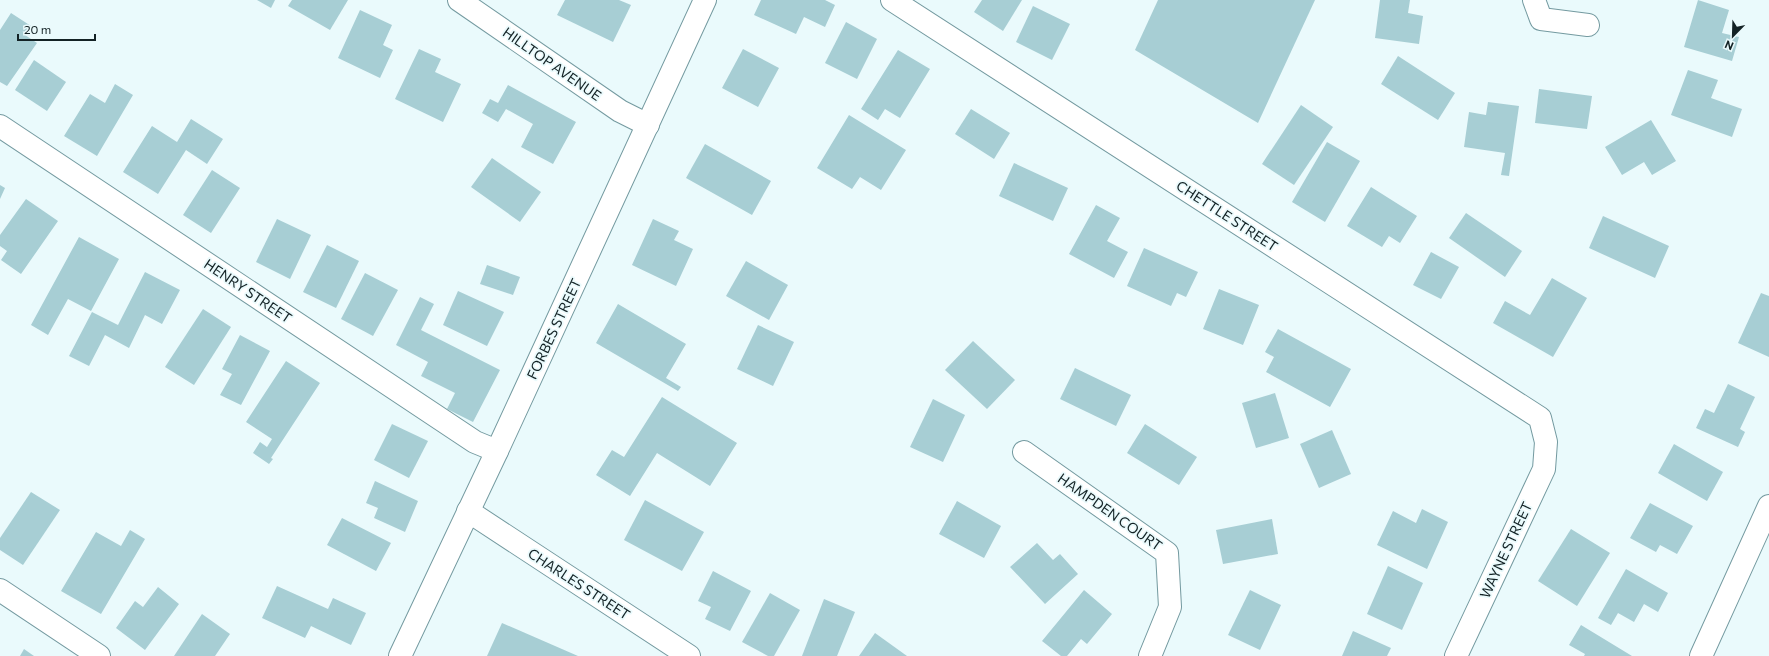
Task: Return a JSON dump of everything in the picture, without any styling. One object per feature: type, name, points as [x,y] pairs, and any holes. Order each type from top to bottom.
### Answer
[{"type":"street","name":"HILLTOP AVENUE","points":[[459,0],[620,111],[648,125]]},
{"type":"street","name":"FORBES STREET","points":[[400,656],[498,451],[705,0]]},
{"type":"street","name":"CHETTLE STREET","points":[[892,0],[1540,418],[1546,442]]},
{"type":"street","points":[[1534,0],[1541,19],[1588,25]]},
{"type":"street","name":"HENRY STREET","points":[[0,126],[475,442],[498,451]]},
{"type":"street","name":"WAYNE STREET","points":[[1456,656],[1544,468],[1546,442]]},
{"type":"street","name":"HAMPDEN COURT","points":[[1024,452],[1167,553],[1170,607],[1150,656]]},
{"type":"street","points":[[1701,656],[1769,506]]},
{"type":"street","name":"CHARLES STREET","points":[[468,512],[689,656]]},
{"type":"street","points":[[0,590],[99,656]]},
{"type":"building","points":[[257,0],[275,0],[271,8]]},
{"type":"building","points":[[292,0],[348,0],[330,30],[288,6]]},
{"type":"building","points":[[565,0],[619,0],[631,5],[613,42],[557,15]]},
{"type":"building","points":[[761,0],[825,0],[835,5],[825,27],[804,17],[796,34],[754,15]]},
{"type":"building","points":[[982,0],[1022,0],[1003,31],[974,12]]},
{"type":"building","points":[[1158,0],[1315,0],[1258,123],[1135,50]]},
{"type":"building","points":[[1380,0],[1410,0],[1408,13],[1423,16],[1419,44],[1375,38]]},
{"type":"building","points":[[1698,0],[1729,10],[1722,33],[1739,37],[1732,61],[1684,47]]},
{"type":"building","points":[[1033,6],[1070,24],[1052,60],[1016,42]]},
{"type":"building","points":[[360,10],[392,25],[383,45],[393,50],[380,78],[338,58]]},
{"type":"building","points":[[11,13],[31,26],[25,35],[37,43],[7,86],[0,82],[0,30]]},
{"type":"building","points":[[846,22],[877,39],[857,79],[825,63]]},
{"type":"building","points":[[419,49],[441,59],[435,72],[461,84],[443,122],[395,99]]},
{"type":"building","points":[[743,49],[779,68],[758,107],[722,88]]},
{"type":"building","points":[[898,50],[930,69],[900,118],[885,109],[878,120],[861,109]]},
{"type":"building","points":[[1398,56],[1455,93],[1438,120],[1381,84]]},
{"type":"building","points":[[34,60],[66,82],[47,111],[15,90]]},
{"type":"building","points":[[1688,70],[1718,80],[1711,98],[1742,109],[1732,137],[1671,115]]},
{"type":"building","points":[[115,84],[133,95],[97,156],[64,136],[90,94],[105,103]]},
{"type":"building","points":[[508,85],[576,122],[553,164],[521,147],[533,124],[506,109],[498,122],[482,113],[490,99],[498,103]]},
{"type":"building","points":[[1539,89],[1592,96],[1587,129],[1535,123]]},
{"type":"building","points":[[1488,102],[1519,106],[1509,176],[1501,175],[1505,153],[1464,147],[1469,112],[1486,115]]},
{"type":"building","points":[[1301,105],[1333,127],[1294,185],[1262,164]]},
{"type":"building","points":[[971,109],[1010,133],[994,159],[955,134]]},
{"type":"building","points":[[849,115],[906,150],[881,190],[860,177],[852,189],[817,168]]},
{"type":"building","points":[[191,119],[223,139],[207,164],[186,150],[158,194],[123,172],[152,126],[177,142]]},
{"type":"building","points":[[1651,120],[1676,161],[1652,175],[1644,162],[1622,175],[1605,147]]},
{"type":"building","points":[[1327,142],[1360,161],[1325,222],[1292,202]]},
{"type":"building","points":[[705,144],[771,181],[752,215],[686,178]]},
{"type":"building","points":[[492,158],[541,192],[520,222],[471,187]]},
{"type":"building","points":[[1014,163],[1068,188],[1053,221],[999,196]]},
{"type":"building","points":[[212,170],[240,188],[211,233],[183,215]]},
{"type":"building","points":[[0,185],[5,188],[0,199]]},
{"type":"building","points":[[1371,187],[1417,216],[1400,243],[1389,236],[1382,247],[1347,226]]},
{"type":"building","points":[[26,199],[58,221],[21,274],[1,260],[7,251],[0,246],[0,235]]},
{"type":"building","points":[[1096,205],[1120,218],[1107,241],[1128,252],[1114,278],[1069,254]]},
{"type":"building","points":[[1466,213],[1522,251],[1505,277],[1449,238]]},
{"type":"building","points":[[1603,216],[1669,246],[1655,278],[1589,248]]},
{"type":"building","points":[[277,219],[311,235],[290,279],[256,262]]},
{"type":"building","points":[[653,219],[679,231],[674,240],[693,249],[676,286],[632,265]]},
{"type":"building","points":[[79,237],[119,259],[91,311],[68,299],[48,335],[31,325]]},
{"type":"building","points":[[327,245],[359,261],[336,308],[303,292]]},
{"type":"building","points":[[1144,248],[1198,272],[1186,297],[1177,293],[1171,306],[1127,286]]},
{"type":"building","points":[[1431,252],[1459,267],[1441,299],[1413,285]]},
{"type":"building","points":[[746,261],[788,285],[769,320],[726,296]]},
{"type":"building","points":[[487,265],[520,277],[513,295],[480,284]]},
{"type":"building","points":[[145,272],[180,290],[162,324],[145,315],[129,348],[105,335],[89,366],[69,356],[92,312],[118,325]]},
{"type":"building","points":[[365,273],[398,290],[373,336],[341,319]]},
{"type":"building","points":[[1552,278],[1587,298],[1553,357],[1493,323],[1505,301],[1530,315]]},
{"type":"building","points":[[1219,289],[1259,305],[1243,345],[1203,329]]},
{"type":"building","points":[[458,291],[504,312],[487,346],[443,325]]},
{"type":"building","points":[[1761,293],[1769,296],[1769,357],[1738,343]]},
{"type":"building","points":[[420,297],[434,304],[421,330],[500,370],[473,422],[447,409],[455,393],[421,376],[428,362],[396,345]]},
{"type":"building","points":[[618,304],[686,344],[666,378],[681,387],[678,391],[596,343]]},
{"type":"building","points":[[203,309],[231,327],[194,385],[165,367]]},
{"type":"building","points":[[758,325],[794,342],[773,386],[737,369]]},
{"type":"building","points":[[1278,329],[1351,369],[1330,407],[1266,372],[1274,357],[1265,352]]},
{"type":"building","points":[[240,335],[270,351],[241,405],[220,395],[232,374],[222,369]]},
{"type":"building","points":[[973,341],[1015,380],[987,409],[945,370]]},
{"type":"building","points":[[286,361],[320,383],[271,458],[273,459],[269,464],[253,453],[260,442],[267,447],[272,439],[246,422]]},
{"type":"building","points":[[1075,368],[1131,395],[1116,426],[1060,399]]},
{"type":"building","points":[[1728,384],[1755,397],[1740,429],[1745,432],[1738,447],[1696,428],[1705,409],[1714,413]]},
{"type":"building","points":[[1275,393],[1289,438],[1256,448],[1242,403]]},
{"type":"building","points":[[662,397],[737,443],[710,486],[657,453],[630,496],[596,475],[612,450],[624,457]]},
{"type":"building","points":[[933,399],[965,415],[943,462],[910,447]]},
{"type":"building","points":[[392,424],[428,441],[409,478],[374,460]]},
{"type":"building","points":[[1145,424],[1197,457],[1179,485],[1127,453]]},
{"type":"building","points":[[1332,430],[1351,474],[1319,488],[1300,444]]},
{"type":"building","points":[[1674,444],[1723,472],[1707,501],[1658,473]]},
{"type":"building","points":[[375,481],[418,501],[405,532],[374,518],[378,508],[366,503]]},
{"type":"building","points":[[31,492],[60,510],[23,565],[0,550],[0,538]]},
{"type":"building","points":[[645,500],[704,532],[682,571],[624,540]]},
{"type":"building","points":[[957,501],[1001,526],[984,558],[939,534]]},
{"type":"building","points":[[1650,503],[1693,526],[1677,554],[1660,545],[1656,552],[1630,538]]},
{"type":"building","points":[[1422,509],[1448,522],[1427,569],[1377,545],[1393,511],[1416,523]]},
{"type":"building","points":[[342,518],[391,543],[376,571],[327,545]]},
{"type":"building","points":[[1272,519],[1278,554],[1223,564],[1216,530]]},
{"type":"building","points":[[1571,529],[1610,553],[1577,606],[1538,581]]},
{"type":"building","points":[[130,530],[145,539],[101,614],[61,591],[96,532],[121,546]]},
{"type":"building","points":[[1037,543],[1053,560],[1060,554],[1078,574],[1045,604],[1010,567]]},
{"type":"building","points":[[1388,566],[1423,583],[1402,630],[1367,614]]},
{"type":"building","points":[[1626,569],[1668,593],[1658,612],[1644,604],[1634,622],[1618,613],[1611,625],[1598,618]]},
{"type":"building","points":[[713,571],[751,591],[730,631],[705,619],[711,607],[698,601]]},
{"type":"building","points":[[277,586],[328,609],[333,598],[366,613],[351,645],[311,626],[305,638],[262,618]]},
{"type":"building","points":[[158,587],[179,604],[145,650],[116,628],[135,601],[143,607]]},
{"type":"building","points":[[1084,590],[1112,614],[1087,644],[1081,639],[1067,656],[1061,656],[1042,641]]},
{"type":"building","points":[[1250,590],[1281,605],[1260,650],[1228,635]]},
{"type":"building","points":[[770,593],[800,610],[774,656],[768,656],[742,642]]},
{"type":"building","points":[[824,599],[855,612],[837,656],[802,656]]},
{"type":"building","points":[[202,614],[230,634],[215,656],[174,656]]},
{"type":"building","points":[[502,623],[578,656],[487,656]]},
{"type":"building","points":[[1581,625],[1632,656],[1584,656],[1585,654],[1569,645]]},
{"type":"building","points":[[1353,631],[1391,648],[1387,656],[1342,656]]},
{"type":"building","points":[[875,633],[907,656],[859,656]]},
{"type":"building","points":[[24,649],[34,656],[20,656]]}]
